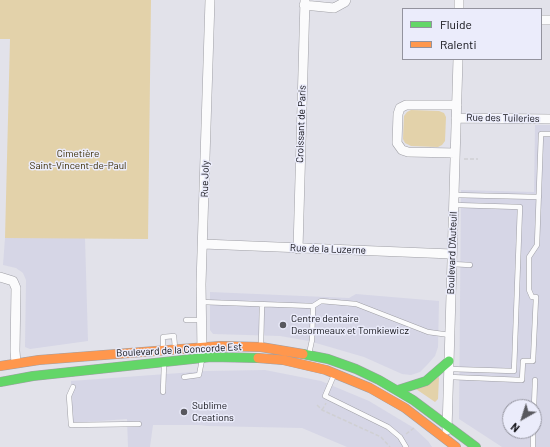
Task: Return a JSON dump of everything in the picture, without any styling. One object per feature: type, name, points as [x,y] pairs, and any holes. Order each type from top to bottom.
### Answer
[{"type":"street","name":"Rue Joly","points":[[202,358],[201,302],[210,0]]},
{"type":"street","points":[[305,2],[334,8],[346,0]]},
{"type":"street","name":"Croissant de Paris","points":[[298,249],[305,2]]},
{"type":"street","name":"Boulevard D'Auteuil","points":[[446,443],[454,195],[459,156],[456,118],[458,60]]},
{"type":"street","points":[[457,105],[406,105],[400,108],[398,114],[397,143],[402,150],[408,152],[459,156]]},
{"type":"street","name":"Rue des Tuileries","points":[[456,118],[550,119]]},
{"type":"street","name":"Rue de la Luzerne","points":[[203,244],[452,254]]},
{"type":"street","points":[[0,277],[13,281],[16,288],[16,363]]},
{"type":"street","name":"Boulevard de la Concorde Est","points":[[0,366],[75,357],[231,346],[261,347],[310,354],[356,369],[398,390],[476,447]]},
{"type":"street","name":"Boulevard de la Concorde Est","points":[[0,382],[23,377],[202,358],[234,356],[269,358],[308,365],[335,373],[370,388],[393,400],[420,419],[446,443],[456,447]]},
{"type":"street","points":[[398,390],[426,381],[449,369]]},
{"type":"lane","points":[[449,369],[522,380],[523,361],[534,361],[536,297],[532,297],[528,286],[529,257],[537,245],[541,134],[550,134]]},
{"type":"lane","points":[[454,195],[539,197]]},
{"type":"lane","points":[[449,369],[514,371],[520,207],[454,205]]},
{"type":"lane","points":[[452,264],[470,265]]},
{"type":"lane","points":[[201,302],[312,306],[321,301],[356,304],[373,309],[428,332],[450,335]]},
{"type":"lane","points":[[261,347],[262,304]]},
{"type":"lane","points":[[310,354],[312,340],[312,306]]},
{"type":"lane","points":[[186,320],[201,320]]},
{"type":"lane","points":[[164,350],[163,337],[174,336],[175,349]]},
{"type":"lane","points":[[75,357],[76,371]]},
{"type":"lane","points":[[184,377],[199,375],[202,358]]},
{"type":"lane","points":[[163,392],[165,371],[164,362]]},
{"type":"lane","points":[[335,373],[325,396],[388,427],[397,433],[406,447]]},
{"type":"lane","points":[[534,399],[535,380]]},
{"type":"lane","points":[[73,387],[69,396],[71,425],[139,424]]},
{"type":"path","points":[[459,156],[478,159]]},
{"type":"path","points":[[317,405],[322,410],[381,437],[390,447]]},
{"type":"shaded area","points":[[535,125],[550,125],[550,447],[502,447],[459,419],[461,190],[534,192]]},
{"type":"shaded area","points":[[5,238],[85,238],[88,341],[30,349],[25,347],[26,280],[23,273],[16,268],[3,265]]},
{"type":"shaded area","points":[[210,292],[349,298],[356,294],[439,301],[438,347],[435,356],[427,365],[420,372],[411,375],[402,374],[364,357],[309,341],[280,336],[213,334],[210,330]]},
{"type":"shaded area","points":[[265,370],[321,381],[369,401],[414,428],[428,441],[432,447],[347,447],[302,428],[153,425],[150,447],[128,447],[127,419],[73,423],[71,381],[207,371]]},
{"type":"green space","name":"Cimetière Saint-Vincent-de-Paul","points":[[0,0],[151,0],[148,239],[5,238],[10,39],[0,39]]},
{"type":"green space","points":[[411,110],[439,111],[444,113],[446,117],[445,141],[442,145],[438,147],[411,146],[405,143],[403,139],[404,116]]},
{"type":"green space","points":[[439,377],[438,399],[435,402],[416,389]]},
{"type":"traffic: fast","points":[[303,354],[328,359],[356,369],[379,380],[413,400],[476,447]]},
{"type":"traffic: fast","points":[[0,382],[33,376],[211,357],[258,358]]},
{"type":"traffic: fast","points":[[398,390],[426,381],[449,361]]},
{"type":"traffic: slow","points":[[0,366],[39,360],[220,346],[261,347],[303,354]]},
{"type":"traffic: slow","points":[[258,358],[283,360],[326,370],[370,388],[405,408],[456,447]]},
{"type":"place","name":"Centre dentaire Desormeaux et Tomkiewicz","points":[[283,325]]},
{"type":"place","name":"Sublime Creations","points":[[184,412]]}]
